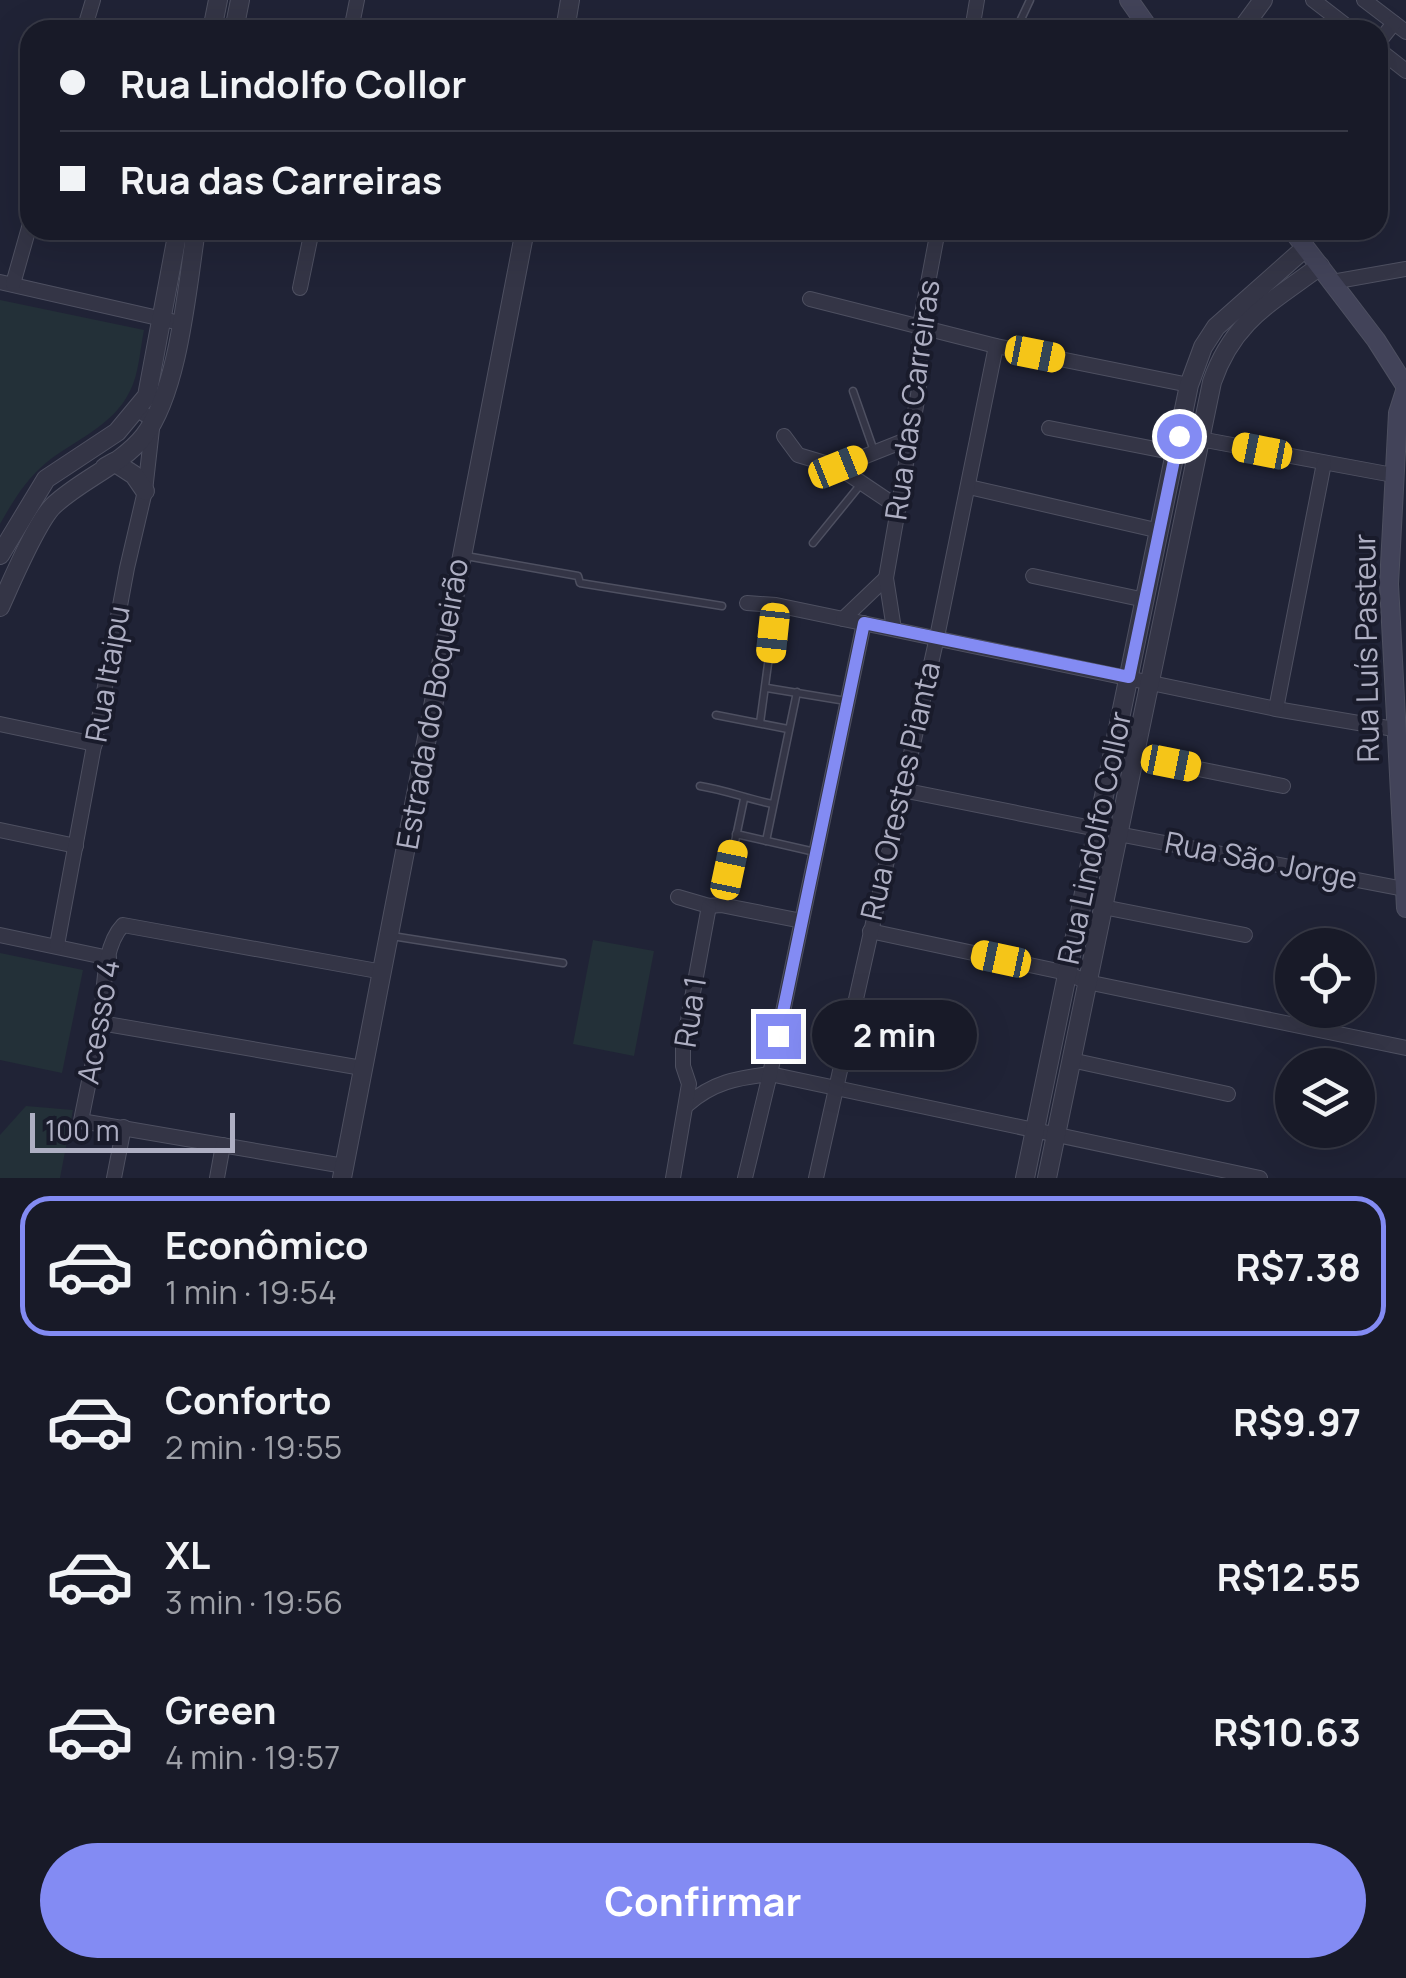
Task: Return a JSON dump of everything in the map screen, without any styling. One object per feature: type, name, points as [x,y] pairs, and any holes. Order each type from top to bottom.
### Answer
[{"type":"main road","name":"Rua Luís Pasteur","points":[[1299,240],[1376,340],[1406,388],[1398,413],[1388,584],[1405,898]]},
{"type":"street","points":[[1313,0],[1339,20]]},
{"type":"street","points":[[1364,0],[1400,28]]},
{"type":"street","points":[[24,240],[7,283],[172,321]]},
{"type":"street","points":[[172,321],[177,240]]},
{"type":"street","points":[[1,601],[50,509],[143,437],[147,396],[193,240]]},
{"type":"street","points":[[300,288],[310,240]]},
{"type":"street","name":"Estrada do Boqueirão","points":[[343,1172],[523,240]]},
{"type":"street","name":"Rua das Carreiras","points":[[894,630],[886,578],[920,389],[920,326],[936,240]]},
{"type":"street","name":"Rua Lindolfo Collor","points":[[1025,1178],[1189,385],[1203,347],[1216,326],[1305,248]]},
{"type":"street","name":"Rua Lindolfo Collor","points":[[1047,1178],[1212,382],[1232,338],[1254,316],[1320,266]]},
{"type":"street","points":[[1332,282],[1406,269]]},
{"type":"street","points":[[810,299],[996,346],[1189,385]]},
{"type":"street","name":"Rua Orestes Pianta","points":[[816,1178],[937,637],[996,346]]},
{"type":"street","points":[[0,556],[46,479],[146,415]]},
{"type":"street","name":"Rua Itaipu","points":[[57,945],[145,490],[146,415]]},
{"type":"street","points":[[1049,428],[1175,454],[1198,448],[1324,462],[1393,475]]},
{"type":"street","points":[[784,436],[798,455],[838,467],[899,508]]},
{"type":"street","points":[[838,467],[911,438]]},
{"type":"street","points":[[104,468],[114,462],[134,475],[145,490]]},
{"type":"street","points":[[1276,709],[1324,462]]},
{"type":"street","points":[[969,487],[1160,530]]},
{"type":"street","points":[[1034,576],[1144,600]]},
{"type":"street","points":[[842,620],[886,578]]},
{"type":"street","points":[[747,603],[776,605],[1276,709],[1394,729]]},
{"type":"street","points":[[745,1178],[864,623]]},
{"type":"street","points":[[0,724],[95,744]]},
{"type":"street","points":[[1134,756],[1283,786]]},
{"type":"street","points":[[902,790],[1097,829]]},
{"type":"street","points":[[0,830],[76,846]]},
{"type":"street","name":"Rua São Jorge","points":[[1118,834],[1405,898]]},
{"type":"street","points":[[678,897],[802,921]]},
{"type":"street","name":"Rua 1","points":[[673,1178],[689,1084],[682,1047],[715,905]]},
{"type":"street","points":[[1103,907],[1245,935]]},
{"type":"street","name":"Acesso 4","points":[[124,1128],[81,1121],[110,958],[117,931],[123,925],[383,972]]},
{"type":"street","points":[[870,931],[1067,973],[1087,982],[1406,1048]]},
{"type":"street","points":[[0,935],[110,958]]},
{"type":"street","points":[[101,1024],[362,1068]]},
{"type":"street","points":[[1071,1060],[1228,1094]]},
{"type":"street","points":[[687,1105],[704,1090],[730,1078],[770,1074],[1260,1178]]},
{"type":"street","points":[[114,1178],[124,1128],[343,1172]]},
{"type":"street","points":[[217,1178],[223,1145]]},
{"type":"lane","points":[[853,391],[874,452]]},
{"type":"lane","points":[[813,543],[862,483]]},
{"type":"lane","points":[[460,555],[578,576],[580,583],[722,606]]},
{"type":"lane","points":[[760,723],[776,605]]},
{"type":"lane","points":[[767,688],[848,701]]},
{"type":"lane","points":[[766,840],[797,692]]},
{"type":"lane","points":[[716,716],[788,729]]},
{"type":"lane","points":[[700,786],[773,804]]},
{"type":"lane","points":[[715,905],[744,799]]},
{"type":"lane","points":[[736,834],[816,852]]},
{"type":"lane","points":[[391,936],[563,963]]},
{"type":"shaded area","points":[[0,300],[144,330],[135,377],[123,403],[104,423],[39,469],[0,524]]},
{"type":"shaded area","points":[[593,940],[654,951],[634,1056],[573,1044]]},
{"type":"shaded area","points":[[0,953],[83,970],[62,1073],[0,1060]]},
{"type":"shaded area","points":[[26,1106],[73,1110],[60,1178],[0,1178],[0,1135]]},
{"type":"route","points":[[778,1036],[864,623],[1129,677],[1179,436]]}]
